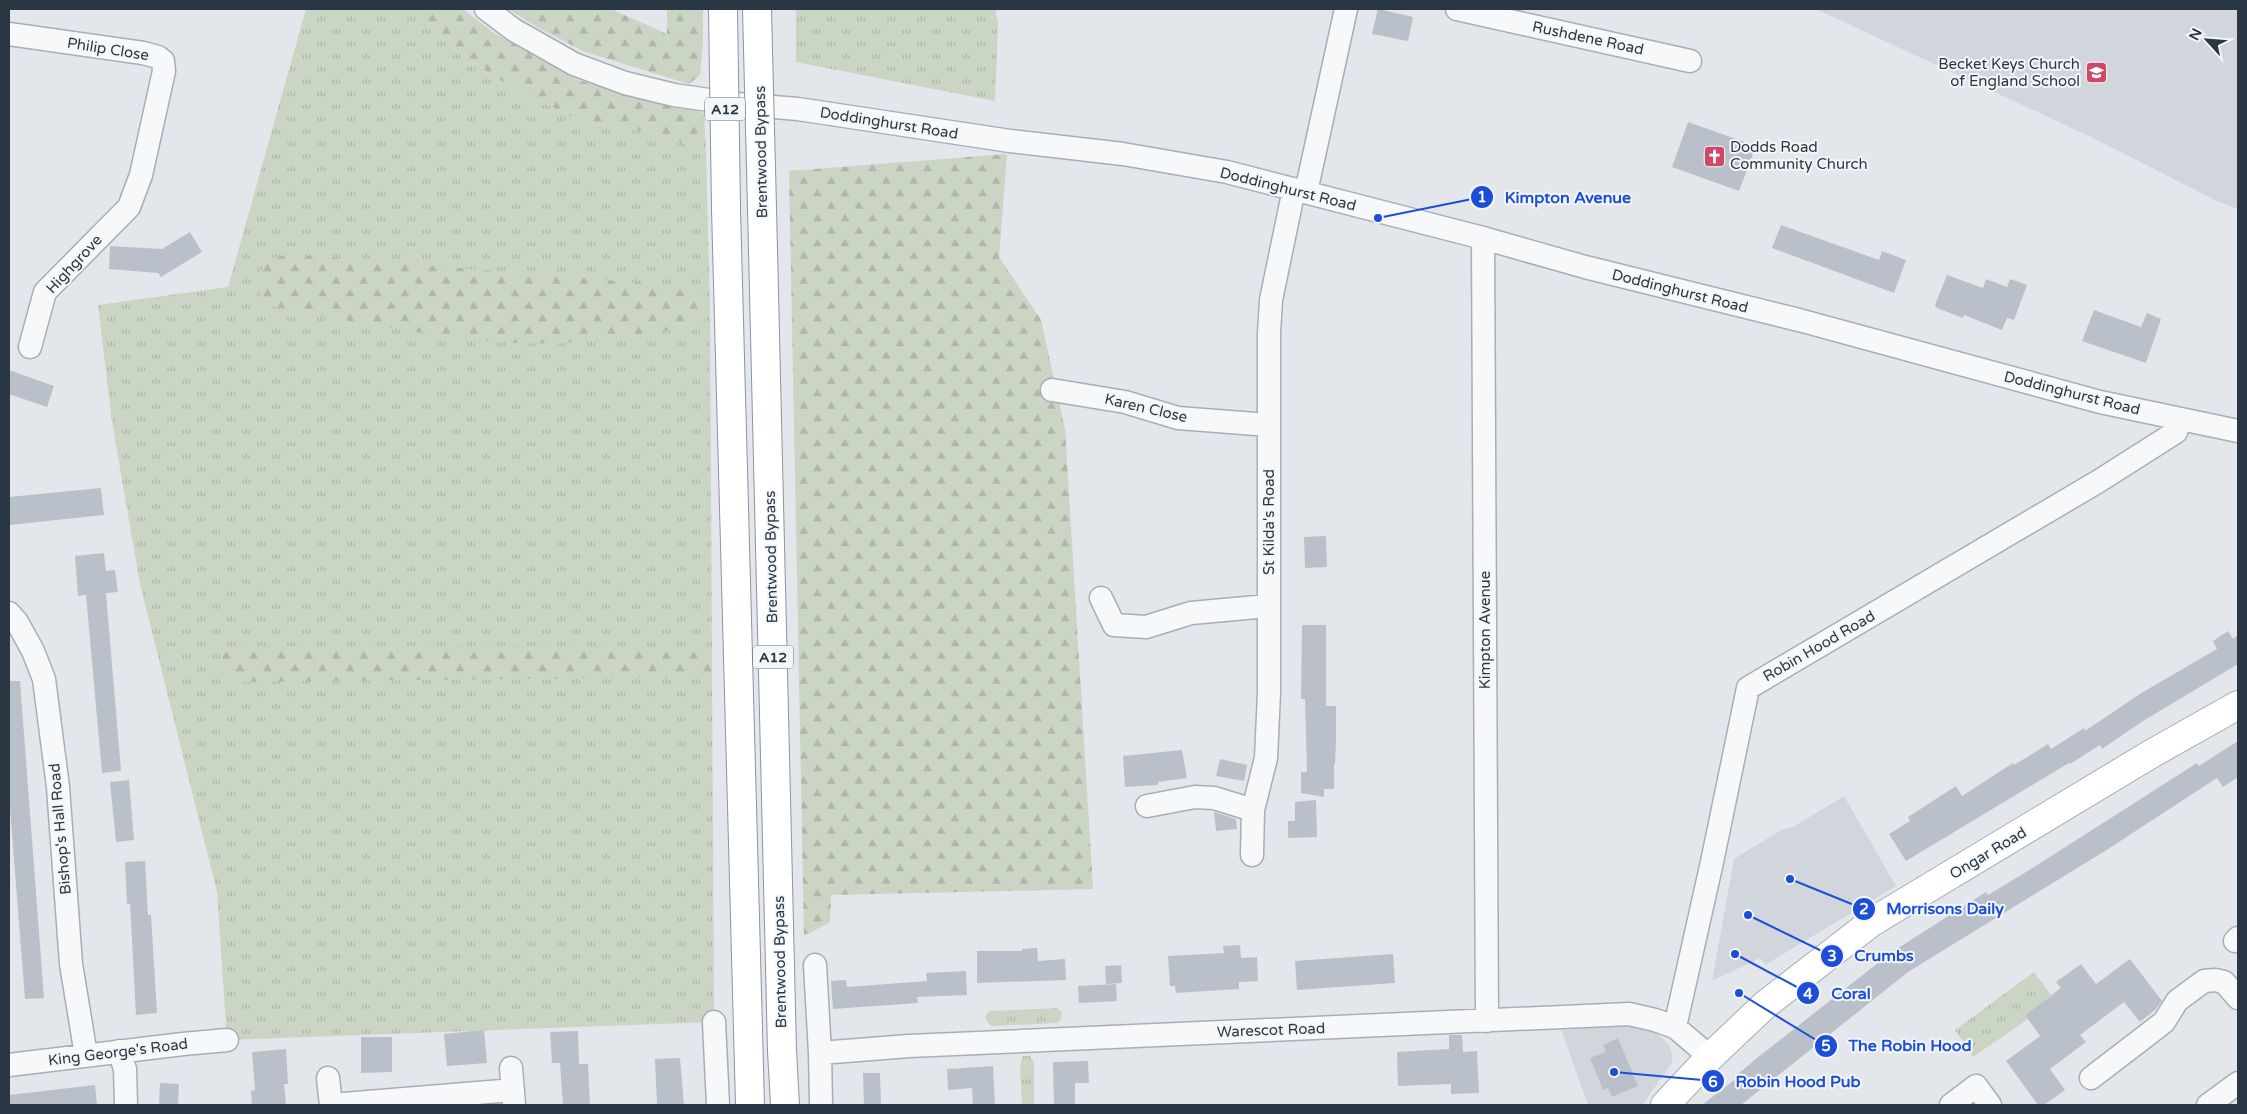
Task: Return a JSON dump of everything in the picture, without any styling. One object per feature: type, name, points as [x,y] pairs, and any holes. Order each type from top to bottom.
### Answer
[{"type":"main road","name":"A12","points":[[723,9],[726,209],[750,1105]]},
{"type":"main road","name":"Brentwood Bypass","points":[[757,9],[782,1051],[785,1105]]},
{"type":"main road","name":"Ongar Road","points":[[1665,1105],[1710,1057],[1766,1004],[1872,922],[2151,754],[2238,704]]},
{"type":"street","name":"Doddinghurst Road","points":[[486,9],[514,30],[574,64],[625,83],[674,95],[737,104],[798,109],[1010,141],[1123,154],[1226,172],[1483,238],[1584,267],[1799,320],[2100,402],[2238,431]]},
{"type":"street","points":[[1300,190],[1346,9]]},
{"type":"street","name":"Rushdene Road","points":[[1457,9],[1690,61]]},
{"type":"street","name":"Philip Close","points":[[9,34],[143,53],[158,57],[163,61],[164,71],[136,191]]},
{"type":"street","name":"St Kilda's Road","points":[[1252,855],[1253,810],[1266,758],[1269,693],[1271,300],[1300,190]]},
{"type":"street","name":"Highgrove","points":[[30,347],[45,292],[68,266],[124,213],[136,191]]},
{"type":"street","name":"Kimpton Avenue","points":[[1483,238],[1487,1021]]},
{"type":"street","name":"Karen Close","points":[[1052,390],[1125,402],[1178,418],[1269,425]]},
{"type":"street","name":"Robin Hood Road","points":[[1676,1027],[1748,688],[2099,481],[2176,432],[2180,419]]},
{"type":"street","points":[[1101,598],[1114,625],[1132,627],[1146,627],[1191,613],[1268,606]]},
{"type":"street","name":"Bishop's Hall Road","points":[[9,613],[18,622],[33,651],[44,679],[58,787],[71,964],[86,1055]]},
{"type":"street","points":[[1147,806],[1195,797],[1214,798],[1253,810]]},
{"type":"street","points":[[815,965],[821,1105]]},
{"type":"street","points":[[2090,1078],[2164,1022],[2177,1001],[2204,981],[2224,982],[2238,998]]},
{"type":"street","name":"Warescot Road","points":[[820,1053],[908,1046],[1629,1014],[1676,1027],[1710,1057]]},
{"type":"street","points":[[714,1022],[718,1105]]},
{"type":"street","name":"King George's Road","points":[[9,1064],[227,1040]]},
{"type":"street","points":[[119,1051],[125,1069],[126,1105]]},
{"type":"street","points":[[328,1078],[330,1105],[514,1098],[511,1068]]},
{"type":"street","points":[[2208,1105],[2238,1083]]},
{"type":"street","points":[[1951,1105],[1976,1086],[1990,1105]]},
{"type":"shaded area","name":"Becket Keys Church of England School","points":[[1816,9],[2238,9],[2238,209],[2217,201],[2093,138]]},
{"type":"shaded area","points":[[1844,796],[1896,886],[1765,965],[1760,958],[1712,981],[1734,859],[1781,830],[1793,827]]},
{"type":"shaded area","points":[[1627,1026],[1653,1031],[1662,1038],[1669,1045],[1672,1063],[1642,1105],[1588,1105],[1561,1030]]},
{"type":"green space","points":[[306,9],[412,9],[432,31],[494,77],[582,122],[660,134],[706,152],[710,306],[714,1022],[227,1040],[217,892],[140,584],[112,422],[98,305],[228,287]]},
{"type":"green space","points":[[412,9],[463,9],[494,33],[578,80],[704,113],[706,152],[660,134],[582,122],[494,77],[432,31]]},
{"type":"green space","points":[[508,9],[611,9],[667,34],[667,9],[703,9],[703,43],[700,75],[689,84],[585,52],[537,27]]},
{"type":"green space","points":[[796,9],[995,9],[998,22],[995,101],[796,62]]},
{"type":"green space","points":[[1007,154],[999,257],[1041,320],[1065,429],[1093,889],[831,895],[830,922],[804,936],[789,171]]},
{"type":"green space","points":[[288,254],[704,288],[705,325],[587,341],[516,343],[421,333],[264,305],[258,282],[264,261]]},
{"type":"green space","points":[[231,646],[712,646],[712,677],[234,682],[224,673],[220,657]]},
{"type":"green space","points":[[2034,972],[2051,995],[2025,1015],[2028,1019],[1973,1057],[1955,1030]]},
{"type":"green space","points":[[1056,1008],[1062,1012],[1057,1023],[993,1026],[985,1018],[988,1012],[992,1011]]},
{"type":"green space","points":[[1023,1056],[1030,1056],[1034,1063],[1034,1105],[1022,1105],[1020,1068]]},
{"type":"building","points":[[1378,9],[1413,17],[1408,41],[1372,34]]},
{"type":"building","name":"Dodds Road Community Church","points":[[1688,122],[1756,146],[1739,191],[1672,167]]},
{"type":"building","points":[[1781,225],[1879,260],[1882,251],[1906,260],[1894,293],[1772,248]]},
{"type":"building","points":[[190,232],[202,252],[161,277],[158,273],[109,269],[110,246],[162,249]]},
{"type":"building","points":[[1947,275],[1983,288],[1986,279],[2007,287],[2010,279],[2027,285],[2014,320],[2007,318],[2002,330],[1964,315],[1963,318],[1937,308],[1935,305]]},
{"type":"building","points":[[2094,310],[2141,327],[2147,313],[2161,319],[2146,363],[2082,341]]},
{"type":"building","points":[[9,370],[54,386],[47,407],[9,394]]},
{"type":"building","points":[[101,488],[104,515],[9,525],[9,497]]},
{"type":"building","points":[[1326,536],[1327,567],[1305,568],[1304,537]]},
{"type":"building","points":[[104,553],[106,571],[115,570],[118,592],[106,593],[121,771],[102,773],[86,595],[78,596],[75,556]]},
{"type":"building","points":[[1302,625],[1326,625],[1326,706],[1336,706],[1336,742],[1334,789],[1324,789],[1324,797],[1301,793],[1301,772],[1307,772],[1305,699],[1301,699]]},
{"type":"building","points":[[2228,631],[2233,639],[2238,635],[2238,664],[2143,721],[2102,749],[2100,745],[1906,861],[1889,834],[1910,821],[1908,817],[1956,786],[1962,796],[2013,763],[2014,765],[2048,744],[2051,749],[2084,728],[2085,731],[2143,692],[2217,649],[2213,641]]},
{"type":"building","points":[[9,681],[20,681],[44,998],[25,999],[9,796]]},
{"type":"building","points":[[2238,741],[2238,777],[2223,787],[2217,778],[2105,851],[1908,972],[1741,1105],[1702,1105],[1738,1077],[1737,1075],[1757,1058],[1892,952],[1986,892],[1988,895],[2031,869],[2197,763],[2199,766]]},
{"type":"building","points":[[1182,750],[1187,778],[1158,782],[1158,785],[1125,787],[1123,756]]},
{"type":"building","points":[[1220,759],[1247,765],[1244,781],[1216,776]]},
{"type":"building","points":[[129,780],[134,840],[116,842],[110,782]]},
{"type":"building","points":[[1316,800],[1317,837],[1288,838],[1288,821],[1295,821],[1295,802]]},
{"type":"building","points":[[1214,812],[1236,819],[1237,829],[1216,831]]},
{"type":"building","points":[[145,861],[148,915],[151,915],[157,1013],[136,1015],[130,904],[127,904],[125,862]]},
{"type":"building","points":[[1240,945],[1241,958],[1257,957],[1258,981],[1239,982],[1239,989],[1176,993],[1175,986],[1170,986],[1168,956],[1224,953],[1223,946]]},
{"type":"building","points":[[1037,948],[1038,961],[1065,959],[1066,980],[977,983],[977,951],[1022,951],[1022,949]]},
{"type":"building","points":[[1393,954],[1395,983],[1297,990],[1295,961]]},
{"type":"building","points":[[2130,959],[2162,1001],[2156,1009],[2140,1022],[2124,1002],[2080,1035],[2086,1042],[2050,1069],[2065,1090],[2044,1105],[2038,1105],[2006,1061],[2040,1036],[2025,1015],[2061,988],[2056,982],[2081,964],[2096,984]]},
{"type":"building","points":[[1121,965],[1122,983],[1106,984],[1105,966]]},
{"type":"building","points":[[966,971],[967,995],[917,997],[918,1003],[833,1009],[831,981],[846,980],[847,987],[927,981],[926,973]]},
{"type":"building","points":[[1116,984],[1117,1001],[1079,1003],[1078,986]]},
{"type":"building","points":[[484,1030],[487,1063],[447,1066],[444,1034]]},
{"type":"building","points":[[578,1031],[579,1064],[588,1064],[590,1105],[563,1105],[560,1063],[552,1063],[550,1032]]},
{"type":"building","points":[[1449,1035],[1462,1035],[1463,1052],[1477,1051],[1479,1093],[1451,1094],[1451,1084],[1398,1086],[1397,1052],[1449,1049]]},
{"type":"building","points":[[361,1037],[392,1037],[392,1072],[361,1073]]},
{"type":"building","points":[[1618,1038],[1638,1086],[1612,1097],[1608,1088],[1603,1090],[1590,1058],[1606,1052],[1603,1045]]},
{"type":"building","points":[[286,1049],[288,1084],[284,1084],[286,1105],[252,1105],[251,1091],[255,1090],[252,1052]]},
{"type":"building","points":[[680,1058],[684,1105],[657,1105],[655,1059]]},
{"type":"building","points":[[1088,1061],[1089,1083],[1075,1083],[1075,1105],[1054,1105],[1053,1062]]},
{"type":"building","points":[[993,1066],[995,1105],[973,1105],[972,1088],[948,1090],[947,1069]]},
{"type":"building","points":[[863,1073],[880,1073],[881,1105],[864,1105]]},
{"type":"building","points":[[160,1083],[179,1084],[178,1105],[159,1105]]},
{"type":"building","points":[[95,1085],[97,1105],[10,1105],[9,1095]]},
{"type":"place","name":"Becket Keys Church of England School","points":[[2096,73]]},
{"type":"place","name":"Dodds Road Community Church","points":[[1714,156]]},
{"type":"place","name":"Kimpton Avenue","points":[[1378,218]]},
{"type":"place","name":"Morrisons Daily","points":[[1790,879]]},
{"type":"place","name":"Crumbs","points":[[1748,915]]},
{"type":"place","name":"Coral","points":[[1735,954]]},
{"type":"place","name":"The Robin Hood","points":[[1739,993]]},
{"type":"place","name":"Robin Hood Pub","points":[[1614,1072]]}]
